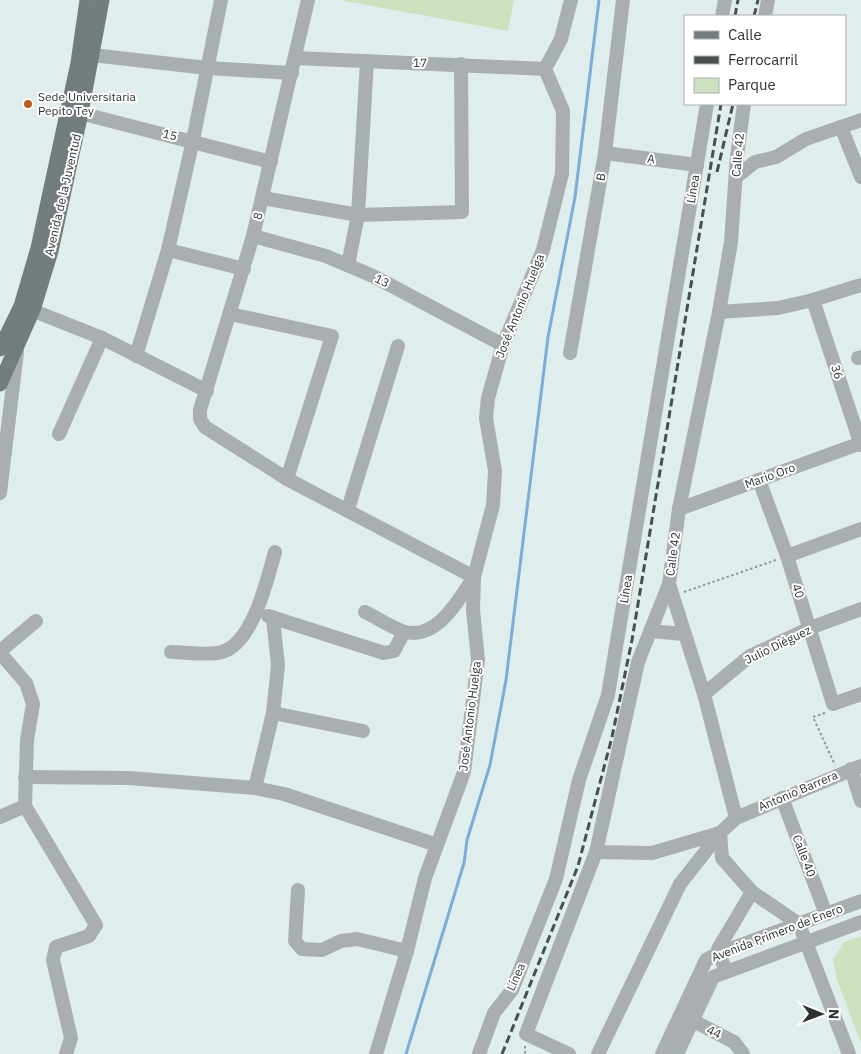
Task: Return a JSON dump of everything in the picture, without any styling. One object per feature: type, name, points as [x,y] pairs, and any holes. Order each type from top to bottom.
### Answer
[{"type":"main road","name":"Avenida de la Juventud","points":[[75,111],[87,0]]},
{"type":"main road","name":"Avenida de la Juventud","points":[[0,384],[18,346],[27,308],[45,249],[75,111],[92,55],[102,0]]},
{"type":"main road","name":"Avenida de la Juventud","points":[[0,349],[27,308]]},
{"type":"street","points":[[136,356],[168,250],[193,140],[221,0]]},
{"type":"street","name":"8","points":[[287,478],[205,427],[200,419],[200,410],[253,236],[308,0]]},
{"type":"street","points":[[545,69],[560,40],[571,0]]},
{"type":"street","name":"B","points":[[570,353],[605,153],[623,0]]},
{"type":"street","points":[[722,15],[725,0]]},
{"type":"street","points":[[764,15],[768,0]]},
{"type":"street","points":[[92,55],[207,68],[292,73]]},
{"type":"street","name":"17","points":[[296,58],[545,69]]},
{"type":"street","points":[[348,265],[358,215],[367,61]]},
{"type":"street","points":[[263,198],[358,215],[462,212],[461,64]]},
{"type":"street","name":"José Antonio Huelga","points":[[376,1054],[408,951],[425,878],[464,772],[478,660],[473,610],[474,577],[493,505],[495,471],[486,418],[488,398],[502,345],[542,250],[562,174],[563,111],[545,69]]},
{"type":"street","name":"Línea","points":[[479,1054],[494,1013],[512,990],[556,879],[579,780],[608,695],[707,105]]},
{"type":"street","name":"Calle 42","points":[[736,818],[704,694],[671,591],[679,509],[719,312],[731,242],[737,156],[744,105]]},
{"type":"street","name":"15","points":[[75,111],[193,140],[271,162]]},
{"type":"street","points":[[736,176],[756,162],[776,157],[806,139],[861,120]]},
{"type":"street","points":[[841,127],[861,177]]},
{"type":"street","name":"A","points":[[605,153],[697,165]]},
{"type":"street","points":[[737,156],[756,162]]},
{"type":"street","name":"13","points":[[253,236],[326,256],[348,265],[381,280],[502,345]]},
{"type":"street","points":[[168,250],[244,269]]},
{"type":"street","points":[[719,312],[778,308],[813,300],[861,285]]},
{"type":"street","name":"36","points":[[813,300],[861,443]]},
{"type":"street","points":[[27,308],[102,338],[207,392]]},
{"type":"street","points":[[230,314],[332,336],[287,478],[474,577],[445,617],[433,627],[421,631],[404,632],[365,612]]},
{"type":"street","points":[[59,434],[102,338]]},
{"type":"street","points":[[0,493],[18,346]]},
{"type":"street","points":[[348,509],[398,346]]},
{"type":"street","name":"Mario Oro","points":[[679,509],[861,443]]},
{"type":"street","name":"40","points":[[759,480],[787,556],[833,704]]},
{"type":"street","points":[[787,556],[861,529]]},
{"type":"street","points":[[171,652],[221,652],[237,643],[258,611],[276,552]]},
{"type":"street","points":[[563,1053],[526,1034],[596,852],[638,662],[650,631],[671,591]]},
{"type":"street","name":"Julio Diéguez","points":[[704,694],[750,656],[810,628],[861,610]]},
{"type":"street","points":[[258,611],[274,619],[384,653],[394,651],[404,632]]},
{"type":"street","points":[[255,788],[273,714],[278,665],[274,619]]},
{"type":"street","points":[[36,621],[0,652],[26,683],[33,704],[25,777],[25,806],[96,925],[90,936],[56,947],[53,960],[71,1038],[66,1054]]},
{"type":"street","points":[[650,631],[684,634]]},
{"type":"street","points":[[833,704],[861,694]]},
{"type":"street","points":[[273,714],[363,731]]},
{"type":"street","points":[[850,770],[861,801]]},
{"type":"street","name":"Antonio Barrera","points":[[736,818],[850,770]]},
{"type":"street","points":[[25,777],[129,778],[255,788],[284,794],[437,845]]},
{"type":"street","name":"Calle 40","points":[[782,798],[826,914]]},
{"type":"street","points":[[0,817],[25,806]]},
{"type":"street","points":[[598,1054],[680,884],[720,833],[736,818]]},
{"type":"street","points":[[596,852],[652,854],[720,833]]},
{"type":"street","points":[[720,833],[722,858],[752,892],[799,924],[849,1054]]},
{"type":"street","points":[[298,890],[295,941],[302,949],[322,950],[341,941],[357,939],[408,951]]},
{"type":"street","points":[[726,972],[718,948],[752,892]]},
{"type":"street","name":"Avenida Primero de Enero","points":[[662,1054],[706,960],[719,953],[861,901]]},
{"type":"street","name":"Avenida Primero de Enero","points":[[677,1054],[713,977],[861,922]]},
{"type":"street","name":"44","points":[[681,1014],[734,1042],[743,1054]]},
{"type":"path","points":[[671,591],[787,556]]},
{"type":"path","points":[[833,704],[831,710],[813,717],[850,770]]},
{"type":"green space","points":[[340,0],[514,0],[508,31]]},
{"type":"green space","points":[[861,936],[861,1043],[837,980],[833,960],[844,942]]},
{"type":"waterway","points":[[406,1054],[464,863],[467,840],[490,765],[506,680],[548,337],[575,197],[599,0]]},
{"type":"railway","points":[[735,15],[738,0]]},
{"type":"railway","points":[[754,15],[758,0]]},
{"type":"railway","points":[[502,1054],[578,866],[612,737],[632,640],[721,105]]},
{"type":"railway","points":[[717,172],[733,105]]},
{"type":"place","name":"Sede Universitaria Pepito Tey","points":[[28,104]]}]
